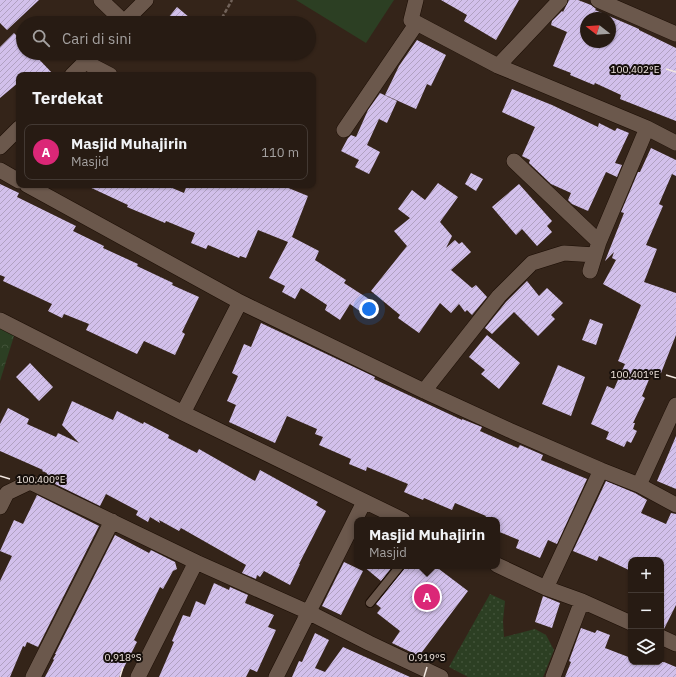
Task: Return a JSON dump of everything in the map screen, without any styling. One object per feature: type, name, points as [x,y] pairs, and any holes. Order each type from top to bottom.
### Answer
[{"type":"street","points":[[101,0],[117,16]]},
{"type":"street","points":[[131,16],[146,0]]},
{"type":"street","points":[[416,0],[411,20],[498,66],[647,128],[676,143]]},
{"type":"street","points":[[498,66],[560,0]]},
{"type":"street","points":[[598,0],[676,34]]},
{"type":"street","points":[[344,130],[417,23]]},
{"type":"street","points":[[75,72],[87,60]]},
{"type":"street","points":[[91,60],[106,72]]},
{"type":"street","points":[[590,271],[597,248],[647,128]]},
{"type":"street","points":[[0,147],[16,131]]},
{"type":"street","points":[[514,160],[597,248]]},
{"type":"street","points":[[0,170],[16,179]]},
{"type":"street","points":[[32,188],[240,302],[424,391],[509,430],[639,485],[676,505]]},
{"type":"street","points":[[424,391],[498,296],[532,263],[564,252],[597,248]]},
{"type":"street","points":[[183,413],[240,302]]},
{"type":"street","points":[[0,320],[183,413],[396,517]]},
{"type":"street","points":[[639,485],[676,405]]},
{"type":"street","points":[[546,588],[601,470]]},
{"type":"street","points":[[0,506],[7,493],[30,482],[196,562],[308,612],[369,643],[442,677]]},
{"type":"street","points":[[356,517],[364,502]]},
{"type":"street","points":[[33,677],[112,521]]},
{"type":"street","points":[[276,677],[354,522]]},
{"type":"street","points":[[138,677],[196,562]]},
{"type":"street","points":[[500,565],[546,588],[582,601],[628,622]]},
{"type":"street","points":[[553,677],[582,601]]},
{"type":"street","points":[[664,638],[676,644]]},
{"type":"lane","points":[[370,602],[398,569]]},
{"type":"path","points":[[223,16],[232,0]]},
{"type":"green space","points":[[296,0],[394,0],[366,43]]},
{"type":"green space","points":[[0,314],[18,323],[0,381]]},
{"type":"green space","points":[[490,594],[505,601],[503,621],[504,637],[535,629],[546,635],[554,650],[543,677],[468,677],[449,667]]},
{"type":"building","points":[[0,0],[39,0],[22,16],[16,16],[16,22],[7,30],[0,23]]},
{"type":"building","points":[[441,0],[519,0],[496,40],[464,21],[467,15]]},
{"type":"building","points":[[569,0],[578,0],[591,5],[596,9],[595,10],[600,12],[580,12],[580,48],[616,48],[616,19],[676,48],[676,121],[620,99],[621,95],[595,83],[594,85],[570,75],[571,73],[553,66],[567,32],[551,25],[552,21],[562,11],[563,12]]},
{"type":"building","points":[[177,7],[188,16],[170,16]]},
{"type":"building","points":[[14,33],[16,35],[16,60],[40,60],[51,72],[16,72],[16,85],[0,98],[0,47]]},
{"type":"building","points":[[417,40],[446,55],[431,86],[427,84],[416,109],[385,95],[399,66]]},
{"type":"building","points":[[512,89],[552,105],[598,127],[599,123],[615,131],[617,128],[629,133],[615,163],[622,165],[617,177],[606,172],[588,211],[572,204],[568,200],[571,193],[551,184],[529,163],[530,160],[522,156],[535,127],[502,112]]},
{"type":"building","points":[[380,93],[397,101],[387,123],[379,119],[367,145],[380,152],[369,174],[355,167],[359,160],[341,151],[351,135],[356,137],[368,110]]},
{"type":"building","points":[[651,148],[676,160],[676,176],[672,174],[659,204],[663,206],[646,245],[657,249],[644,282],[676,293],[676,335],[661,373],[653,370],[642,396],[645,398],[633,423],[635,423],[633,429],[637,431],[631,443],[627,441],[624,447],[606,439],[609,432],[591,424],[607,386],[614,389],[625,364],[618,361],[641,305],[603,284],[616,260],[612,258],[614,252],[605,261],[624,213],[621,212],[638,172],[640,172]]},
{"type":"building","points":[[471,173],[483,179],[476,191],[465,184]]},
{"type":"building","points":[[438,183],[458,197],[440,222],[452,236],[446,248],[455,240],[459,244],[462,242],[471,252],[451,270],[472,288],[476,285],[487,297],[472,315],[467,310],[465,312],[459,304],[451,313],[440,303],[419,333],[398,318],[400,315],[371,291],[407,246],[394,231],[410,218],[398,209],[412,190],[425,200]]},
{"type":"building","points":[[0,184],[19,193],[17,197],[76,226],[73,231],[104,246],[103,248],[138,264],[137,266],[173,283],[172,285],[199,297],[182,332],[185,334],[175,355],[144,341],[137,354],[86,330],[89,324],[64,314],[62,318],[48,311],[52,304],[3,281],[5,277],[0,275]]},
{"type":"building","points":[[519,184],[552,221],[547,226],[552,232],[537,246],[522,229],[516,235],[492,207]]},
{"type":"building","points":[[91,188],[172,188],[184,193],[186,188],[288,188],[308,196],[292,237],[319,251],[315,260],[346,280],[344,283],[372,301],[364,314],[350,304],[340,320],[325,310],[327,305],[301,288],[295,299],[282,292],[285,286],[269,278],[288,242],[258,230],[246,258],[240,256],[239,258],[208,245],[206,249],[191,243],[195,233],[166,221],[165,223],[127,207],[128,205]]},
{"type":"building","points":[[527,281],[539,296],[547,288],[563,303],[551,315],[555,319],[538,336],[514,312],[492,334],[485,328],[506,302]]},
{"type":"building","points":[[590,319],[603,324],[596,345],[582,340]]},
{"type":"building","points":[[261,323],[375,377],[374,379],[462,420],[482,427],[480,431],[518,448],[520,445],[543,455],[541,460],[587,479],[557,544],[548,540],[540,558],[516,548],[519,540],[500,532],[500,517],[486,517],[455,503],[452,510],[424,498],[423,500],[404,492],[408,484],[367,467],[366,471],[349,464],[351,459],[319,445],[323,437],[315,434],[317,429],[287,416],[275,443],[229,422],[236,405],[227,401],[238,376],[232,373],[244,344],[251,347]]},
{"type":"building","points":[[487,335],[520,363],[499,389],[481,374],[485,370],[469,357]]},
{"type":"building","points":[[30,363],[53,387],[39,401],[16,377]]},
{"type":"building","points":[[558,365],[585,377],[571,416],[542,404]]},
{"type":"building","points":[[72,401],[113,420],[117,411],[143,424],[144,422],[169,435],[168,438],[197,453],[199,449],[255,481],[260,470],[318,502],[316,505],[326,511],[290,585],[264,571],[260,577],[257,575],[256,579],[242,573],[246,565],[181,528],[179,531],[159,520],[160,523],[150,517],[148,522],[136,515],[138,511],[106,494],[100,506],[45,479],[47,473],[42,471],[43,470],[0,451],[0,424],[8,408],[29,419],[27,424],[56,437],[58,433],[79,443],[62,425]]},
{"type":"building","points":[[676,436],[676,489],[657,481]]},
{"type":"building","points":[[606,481],[635,493],[647,500],[641,513],[666,524],[671,513],[676,514],[676,605],[664,629],[664,557],[628,557],[628,570],[599,556],[597,561],[573,551]]},
{"type":"building","points":[[37,495],[99,526],[38,647],[27,642],[25,647],[23,646],[10,677],[0,677],[0,581],[12,556],[0,551],[14,520],[23,524]]},
{"type":"building","points":[[115,535],[149,553],[151,550],[175,562],[177,569],[173,571],[163,589],[160,587],[134,640],[137,642],[119,677],[45,677],[54,660],[55,654]]},
{"type":"building","points":[[344,562],[354,567],[354,569],[363,571],[341,615],[322,606]]},
{"type":"building","points":[[367,569],[391,569],[381,581]]},
{"type":"building","points":[[404,569],[439,569],[468,591],[419,656],[392,643],[400,631],[377,613],[381,608],[376,604]]},
{"type":"building","points":[[214,583],[229,590],[230,587],[248,595],[245,603],[274,615],[268,627],[276,630],[257,672],[250,669],[246,677],[159,677],[174,642],[172,641],[183,615],[190,617],[196,601],[205,605]]},
{"type":"building","points":[[543,596],[560,603],[552,628],[535,622]]},
{"type":"building","points":[[581,628],[595,633],[597,630],[610,635],[605,648],[628,657],[628,665],[664,665],[664,662],[676,667],[676,677],[565,677],[571,662],[569,661]]},
{"type":"building","points":[[315,633],[329,640],[315,668],[325,672],[343,647],[410,677],[292,677],[299,661],[302,662]]},
{"type":"place","name":"Masjid Muhajirin","points":[[427,597]]}]
